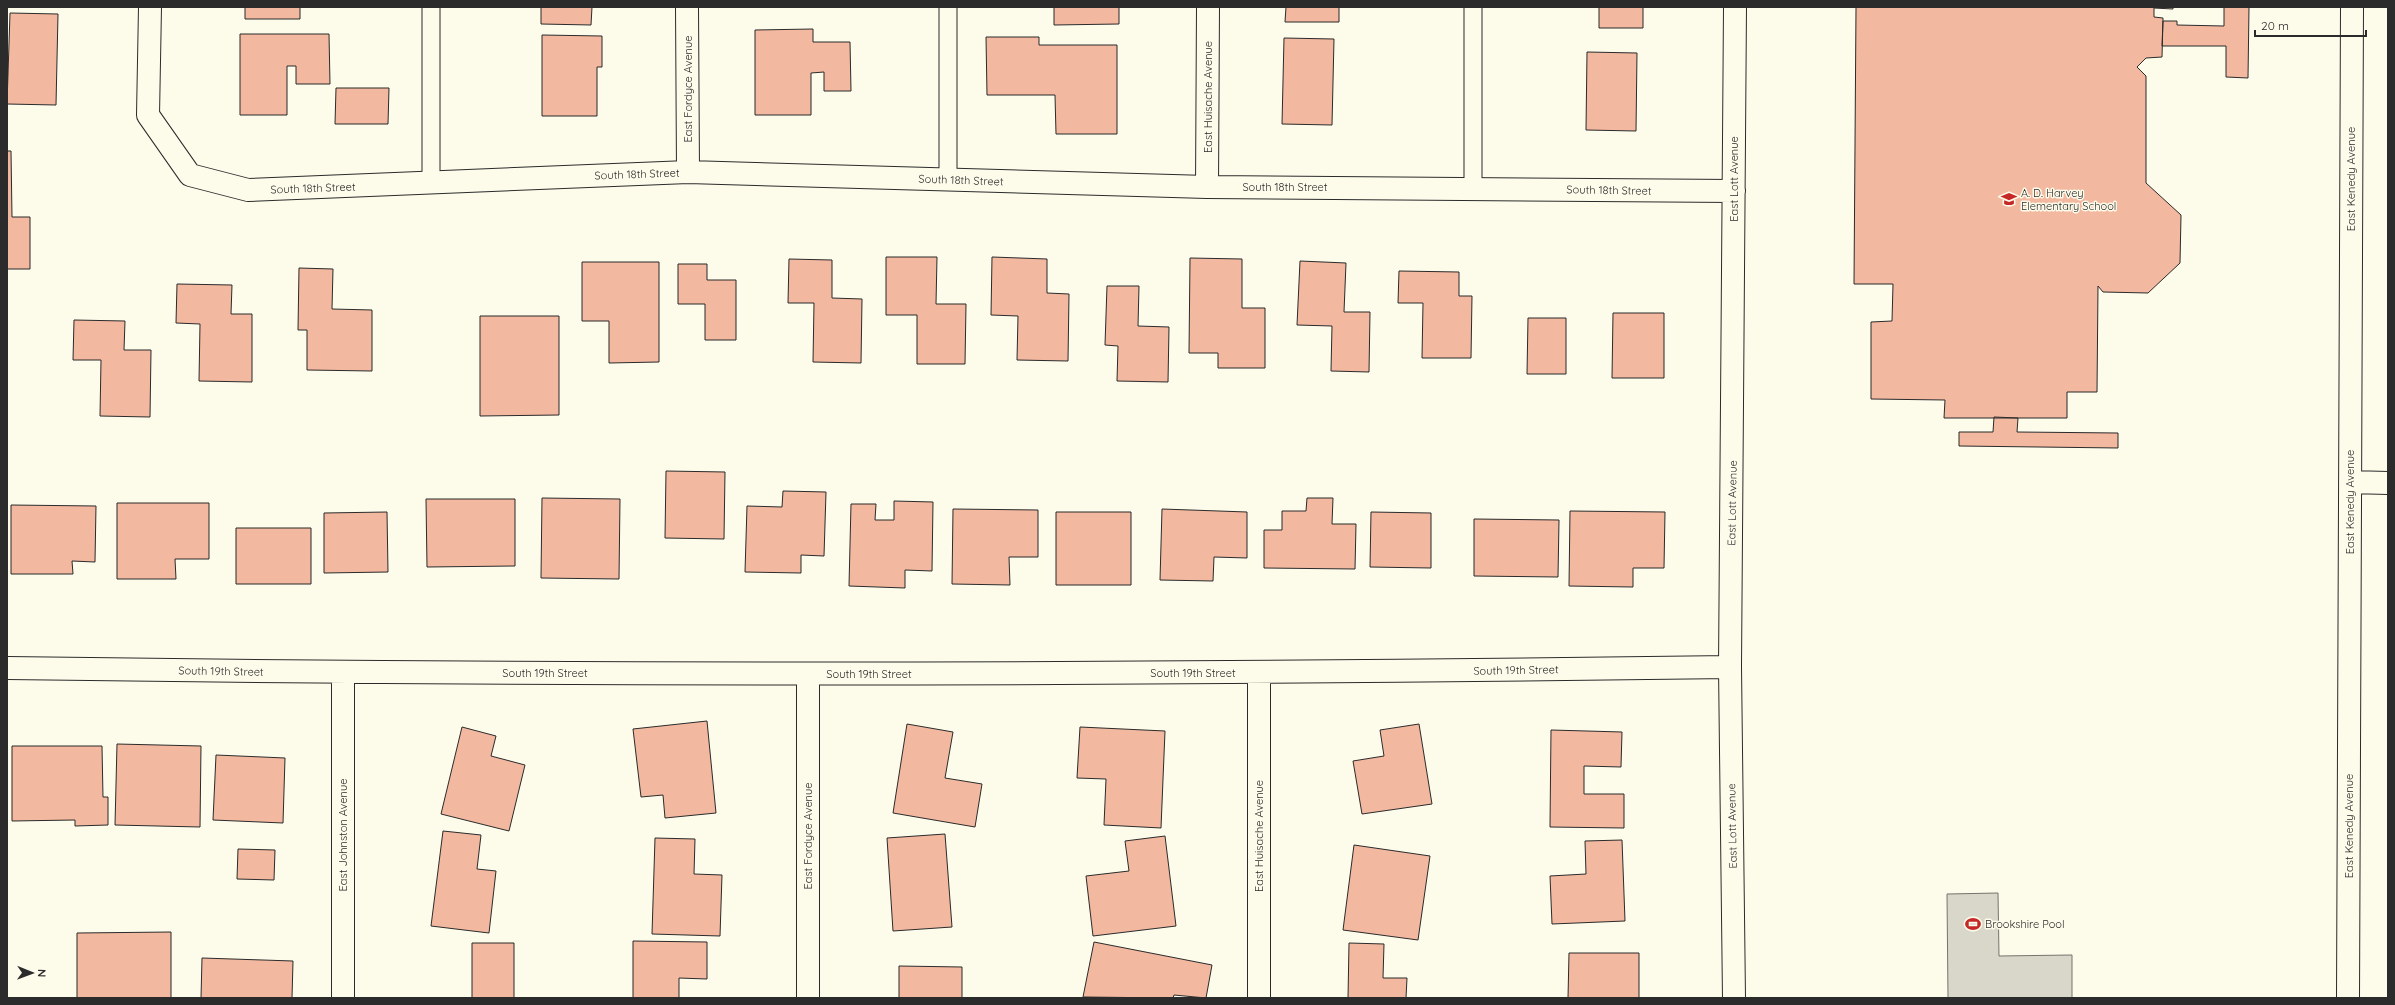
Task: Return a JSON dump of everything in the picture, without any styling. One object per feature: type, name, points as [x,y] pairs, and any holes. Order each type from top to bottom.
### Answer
[{"type":"street","name":"South 18th Street","points":[[150,7],[148,115],[190,174],[248,190],[688,172],[1207,187],[1734,191]]},
{"type":"street","name":"East Fordyce Avenue","points":[[687,7],[688,172]]},
{"type":"street","name":"East Huisache Avenue","points":[[1207,187],[1208,7]]},
{"type":"street","name":"East Lott Avenue","points":[[1734,998],[1730,667],[1735,7]]},
{"type":"street","name":"East Kenedy Avenue","points":[[2348,998],[2352,7]]},
{"type":"street","points":[[2350,482],[2388,483]]},
{"type":"street","name":"South 19th Street","points":[[7,668],[343,673],[808,675],[1259,673],[1730,667]]},
{"type":"street","name":"East Johnston Avenue","points":[[343,673],[343,998]]},
{"type":"street","name":"East Huisache Avenue","points":[[1259,673],[1259,998]]},
{"type":"street","name":"East Fordyce Avenue","points":[[808,675],[808,998]]},
{"type":"lane","points":[[431,7],[431,183]]},
{"type":"lane","points":[[948,7],[948,180]]},
{"type":"lane","points":[[1473,189],[1474,7]]},
{"type":"shaded area","name":"Brookshire Pool","points":[[1998,893],[1999,956],[2072,955],[2072,998],[1948,998],[1947,894]]},
{"type":"building","points":[[245,7],[300,7],[300,19],[245,19]]},
{"type":"building","points":[[541,7],[592,7],[591,25],[541,24]]},
{"type":"building","points":[[1054,7],[1119,7],[1119,24],[1054,25]]},
{"type":"building","points":[[1286,7],[1339,7],[1339,22],[1285,22]]},
{"type":"building","points":[[1599,7],[1643,7],[1643,28],[1599,28]]},
{"type":"building","name":"A. D. Harvey Elementary School","points":[[1856,7],[2173,7],[2173,9],[2154,8],[2154,17],[2163,18],[2162,57],[2146,58],[2137,67],[2146,76],[2146,183],[2181,215],[2180,263],[2148,293],[2103,292],[2098,286],[2097,392],[2067,392],[2067,418],[1944,418],[1945,400],[1871,399],[1871,322],[1892,321],[1893,284],[1854,284]]},
{"type":"building","points":[[2224,7],[2249,7],[2248,78],[2226,77],[2226,46],[2162,46],[2163,21],[2177,21],[2177,25],[2224,26]]},
{"type":"building","points":[[10,13],[58,14],[56,105],[7,104]]},
{"type":"building","points":[[813,29],[813,42],[850,42],[851,91],[824,91],[824,72],[811,73],[811,115],[755,115],[755,30]]},
{"type":"building","points":[[240,34],[329,34],[330,84],[296,84],[296,66],[287,66],[287,115],[240,115]]},
{"type":"building","points":[[542,35],[602,36],[602,67],[597,67],[597,116],[542,116]]},
{"type":"building","points":[[986,37],[1039,37],[1039,45],[1117,45],[1117,134],[1056,134],[1055,95],[987,95]]},
{"type":"building","points":[[1284,38],[1334,39],[1332,125],[1282,124]]},
{"type":"building","points":[[1587,52],[1637,53],[1636,131],[1586,130]]},
{"type":"building","points":[[336,88],[389,88],[388,124],[335,124]]},
{"type":"building","points":[[7,151],[11,151],[12,217],[30,217],[30,269],[7,269]]},
{"type":"building","points":[[886,257],[937,257],[936,304],[966,304],[965,364],[917,364],[917,315],[886,315]]},
{"type":"building","points":[[992,257],[1047,259],[1047,293],[1069,294],[1068,361],[1017,360],[1018,316],[991,315]]},
{"type":"building","points":[[1190,258],[1242,259],[1242,308],[1265,308],[1265,368],[1218,368],[1218,353],[1189,353]]},
{"type":"building","points":[[789,259],[832,260],[832,298],[862,299],[861,363],[813,362],[814,303],[788,303]]},
{"type":"building","points":[[1300,261],[1346,263],[1344,312],[1370,312],[1369,372],[1331,371],[1332,326],[1297,325]]},
{"type":"building","points":[[582,262],[659,262],[659,362],[609,363],[609,321],[582,321]]},
{"type":"building","points":[[678,264],[707,264],[707,280],[736,280],[736,340],[705,340],[705,304],[678,304]]},
{"type":"building","points":[[299,268],[333,269],[332,309],[372,310],[372,371],[307,370],[307,330],[298,330]]},
{"type":"building","points":[[1399,271],[1459,272],[1459,296],[1472,296],[1471,358],[1422,358],[1423,303],[1398,303]]},
{"type":"building","points":[[177,284],[232,285],[231,314],[252,314],[252,382],[199,381],[200,324],[176,323]]},
{"type":"building","points":[[1107,286],[1139,286],[1138,326],[1169,327],[1168,382],[1117,381],[1118,346],[1105,345]]},
{"type":"building","points":[[1613,313],[1664,313],[1664,378],[1612,378]]},
{"type":"building","points":[[480,316],[559,316],[559,415],[480,416]]},
{"type":"building","points":[[1528,318],[1566,318],[1566,374],[1527,374]]},
{"type":"building","points":[[74,320],[125,321],[124,350],[151,350],[150,417],[100,416],[101,360],[73,360]]},
{"type":"building","points":[[1994,417],[2018,418],[2017,432],[2118,433],[2118,448],[1959,446],[1959,432],[1993,432]]},
{"type":"building","points":[[666,471],[725,472],[724,539],[665,538]]},
{"type":"building","points":[[783,491],[826,492],[824,556],[801,555],[801,573],[745,572],[747,506],[782,507]]},
{"type":"building","points":[[542,498],[620,499],[619,579],[541,578]]},
{"type":"building","points":[[1307,498],[1333,498],[1332,524],[1356,524],[1355,569],[1264,568],[1264,530],[1282,530],[1282,511],[1306,511]]},
{"type":"building","points":[[426,499],[515,499],[515,566],[427,567]]},
{"type":"building","points":[[894,501],[933,502],[932,571],[905,570],[905,588],[849,586],[851,504],[876,504],[875,520],[894,520]]},
{"type":"building","points":[[117,503],[209,503],[209,559],[175,559],[176,579],[117,579]]},
{"type":"building","points":[[11,505],[96,506],[95,562],[72,561],[73,574],[11,574]]},
{"type":"building","points":[[953,509],[1038,510],[1038,557],[1009,557],[1010,585],[952,584]]},
{"type":"building","points":[[1162,509],[1247,512],[1247,558],[1214,557],[1213,581],[1160,580]]},
{"type":"building","points":[[1570,511],[1665,512],[1664,568],[1633,568],[1633,587],[1569,586]]},
{"type":"building","points":[[387,512],[388,572],[324,573],[324,513]]},
{"type":"building","points":[[1056,512],[1131,512],[1131,585],[1056,585]]},
{"type":"building","points":[[1371,512],[1431,513],[1431,568],[1370,567]]},
{"type":"building","points":[[1474,519],[1559,520],[1558,577],[1474,576]]},
{"type":"building","points":[[236,528],[311,528],[311,584],[236,584]]},
{"type":"building","points":[[707,721],[716,813],[665,818],[663,795],[641,797],[633,729]]},
{"type":"building","points":[[907,724],[953,732],[945,778],[982,784],[975,827],[893,813]]},
{"type":"building","points":[[1419,724],[1432,804],[1362,814],[1353,761],[1384,756],[1380,730]]},
{"type":"building","points":[[462,727],[496,736],[491,756],[525,765],[509,831],[441,814]]},
{"type":"building","points":[[1080,727],[1165,731],[1161,828],[1104,825],[1106,779],[1077,778]]},
{"type":"building","points":[[1551,730],[1622,732],[1621,767],[1584,766],[1584,794],[1624,794],[1624,828],[1550,827]]},
{"type":"building","points":[[117,744],[201,746],[200,827],[115,825]]},
{"type":"building","points":[[12,746],[102,746],[103,797],[108,797],[108,825],[75,826],[75,820],[12,821]]},
{"type":"building","points":[[216,755],[285,758],[283,823],[213,820]]},
{"type":"building","points":[[443,831],[481,835],[477,869],[496,871],[489,933],[431,926]]},
{"type":"building","points":[[945,834],[952,927],[893,931],[887,838]]},
{"type":"building","points":[[1165,836],[1176,926],[1093,936],[1086,876],[1129,871],[1125,841]]},
{"type":"building","points":[[655,838],[695,839],[694,874],[722,875],[720,936],[652,934]]},
{"type":"building","points":[[1622,840],[1625,921],[1552,924],[1550,876],[1586,874],[1585,841]]},
{"type":"building","points":[[1354,845],[1430,856],[1418,940],[1343,930]]},
{"type":"building","points":[[238,849],[275,850],[274,880],[237,879]]},
{"type":"building","points":[[171,932],[171,998],[77,998],[77,933]]},
{"type":"building","points":[[633,941],[707,942],[707,979],[679,978],[679,998],[633,998]]},
{"type":"building","points":[[1094,942],[1212,965],[1206,998],[1174,995],[1173,998],[1083,997]]},
{"type":"building","points":[[472,943],[514,943],[514,998],[472,998]]},
{"type":"building","points":[[1349,943],[1384,944],[1383,978],[1407,978],[1406,998],[1348,998]]},
{"type":"building","points":[[1569,953],[1639,953],[1639,998],[1568,998]]},
{"type":"building","points":[[202,958],[293,961],[292,998],[201,998]]},
{"type":"building","points":[[899,966],[962,967],[962,998],[899,998]]},
{"type":"place","name":"A. D. Harvey Elementary School","points":[[2009,199]]},
{"type":"place","name":"Brookshire Pool","points":[[1973,924]]}]
